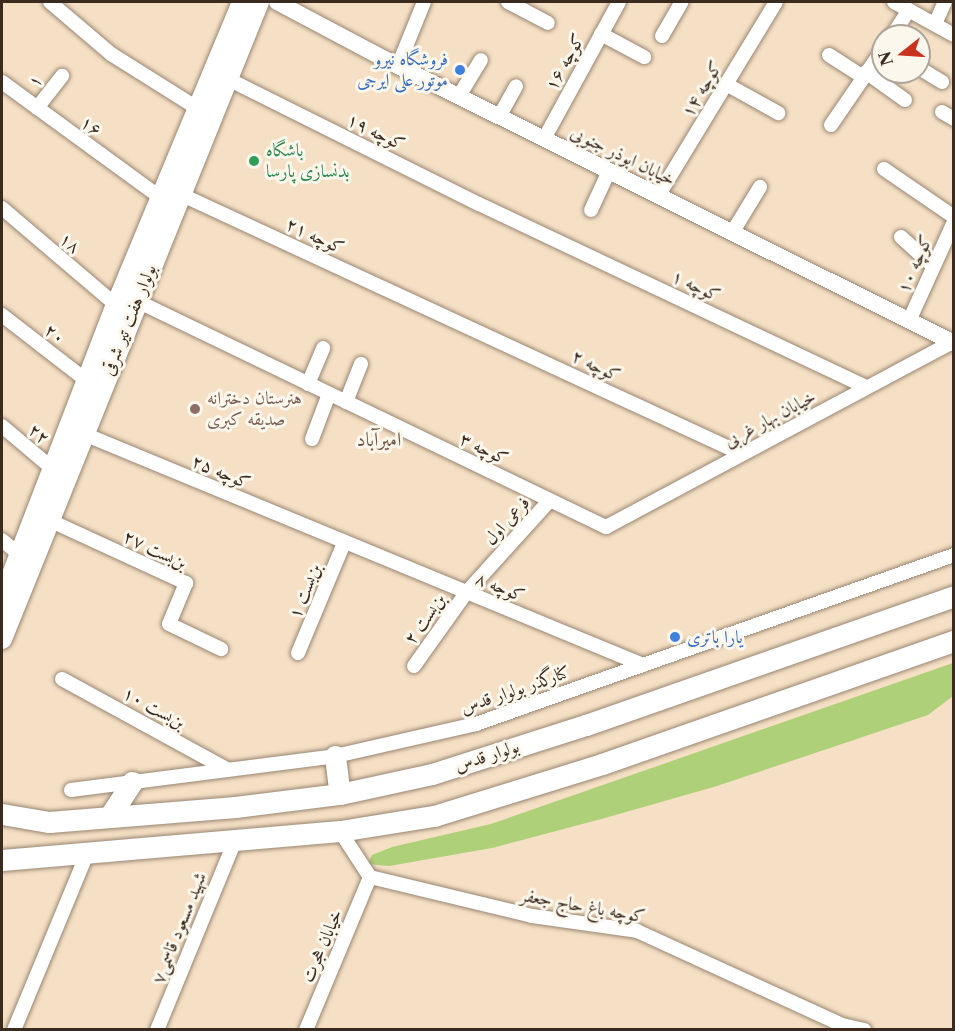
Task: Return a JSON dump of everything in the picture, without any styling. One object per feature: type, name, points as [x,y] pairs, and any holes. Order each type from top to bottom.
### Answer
[{"type":"main road","name":"بولوار هفت تیر شرقی","points":[[2,639],[84,434],[110,344],[116,305],[242,2]]},
{"type":"main road","name":"بولوار هفت تیر شرقی","points":[[2,600],[87,381],[137,301],[259,2]]},
{"type":"main road","name":"بولوار قدس","points":[[2,814],[49,822],[109,817],[339,795],[432,774],[586,725],[954,596]]},
{"type":"main road","points":[[2,860],[44,854],[235,841],[340,831],[434,816],[580,771],[954,641]]},
{"type":"main road","points":[[335,756],[339,795]]},
{"type":"main road","points":[[109,817],[132,782]]},
{"type":"main road","points":[[44,854],[38,839],[41,828],[49,822]]},
{"type":"street","points":[[50,2],[111,54],[197,108]]},
{"type":"street","name":"خیابان ابوذر جنوبی","points":[[277,2],[499,117],[953,342]]},
{"type":"street","points":[[398,66],[424,2]]},
{"type":"street","points":[[508,2],[548,22]]},
{"type":"street","name":"کوچه ۱۶","points":[[544,139],[619,2]]},
{"type":"street","points":[[662,36],[681,2]]},
{"type":"street","name":"کوچه ۱۴","points":[[658,196],[776,2]]},
{"type":"street","points":[[894,2],[954,35]]},
{"type":"street","points":[[935,24],[945,2]]},
{"type":"street","points":[[900,24],[909,10]]},
{"type":"street","points":[[601,34],[644,57]]},
{"type":"street","points":[[829,55],[906,100]]},
{"type":"street","points":[[459,96],[481,60]]},
{"type":"street","points":[[831,125],[871,66]]},
{"type":"street","points":[[931,75],[942,82]]},
{"type":"street","name":"۱","points":[[37,108],[62,76]]},
{"type":"street","name":"کوچه ۱۹","points":[[228,79],[509,218]]},
{"type":"street","name":"۱۶","points":[[2,82],[160,198]]},
{"type":"street","points":[[726,84],[778,113]]},
{"type":"street","points":[[499,117],[516,86]]},
{"type":"street","points":[[884,169],[954,217]]},
{"type":"street","points":[[591,210],[609,171]]},
{"type":"street","points":[[732,233],[760,187]]},
{"type":"street","name":"کوچه ۲۱","points":[[180,194],[435,311]]},
{"type":"street","name":"۱۸","points":[[2,208],[116,305]]},
{"type":"street","name":"کوچه ۱","points":[[509,218],[867,387]]},
{"type":"street","name":"کوچه ۱۰","points":[[909,321],[954,222]]},
{"type":"street","points":[[901,237],[933,266]]},
{"type":"street","name":"کوچه ۳","points":[[137,301],[606,527]]},
{"type":"street","name":"کوچه ۲","points":[[435,311],[742,454]]},
{"type":"street","name":"۲۰","points":[[2,315],[87,381]]},
{"type":"street","name":"خیابان بهار غربی","points":[[606,527],[953,342]]},
{"type":"street","points":[[308,384],[322,348]]},
{"type":"street","points":[[346,402],[361,364]]},
{"type":"street","points":[[312,439],[329,394]]},
{"type":"street","name":"۲۲","points":[[2,426],[54,470]]},
{"type":"street","name":"کوچه ۲۵","points":[[84,434],[344,543]]},
{"type":"street","name":"فرعی اول","points":[[466,593],[550,500]]},
{"type":"street","name":"بن‌بست ۲۷","points":[[51,521],[186,583],[169,624],[220,649]]},
{"type":"street","points":[[2,540],[20,555]]},
{"type":"street","name":"کوچه ۸","points":[[344,543],[643,665]]},
{"type":"street","name":"بن‌بست ۱","points":[[298,653],[344,543]]},
{"type":"street","name":"کنارگذر بولوار قدس","points":[[71,790],[335,756],[476,724],[954,555]]},
{"type":"street","name":"بن‌بست ۲","points":[[414,666],[466,593]]},
{"type":"street","name":"بن‌بست ۱۰","points":[[62,679],[228,770]]},
{"type":"street","points":[[340,831],[370,877]]},
{"type":"street","name":"شهید مسعود قاسمی۷","points":[[157,1029],[235,841]]},
{"type":"street","points":[[14,1029],[88,851]]},
{"type":"street","name":"خیابان هجرت","points":[[306,1029],[370,877]]},
{"type":"street","name":"کوچه باغ حاج جعفر","points":[[370,877],[532,916],[637,931],[842,1025],[864,1029]]},
{"type":"green space","points":[[953,663],[953,696],[928,715],[717,786],[605,818],[492,848],[389,866],[368,864],[372,855],[392,847],[491,824]]},
{"type":"place","name":"فروشگاه نیرو موتور علی ایرجی","points":[[460,70]]},
{"type":"place","name":"باشگاه بدنسازی پارسا","points":[[254,161]]},
{"type":"place","name":"هنرستان دخترانه صدیقه کبری","points":[[195,409]]},
{"type":"place","name":"یارا باتری","points":[[675,637]]},
{"type":"district","name":"امیرآباد","points":[[379,439]]}]
